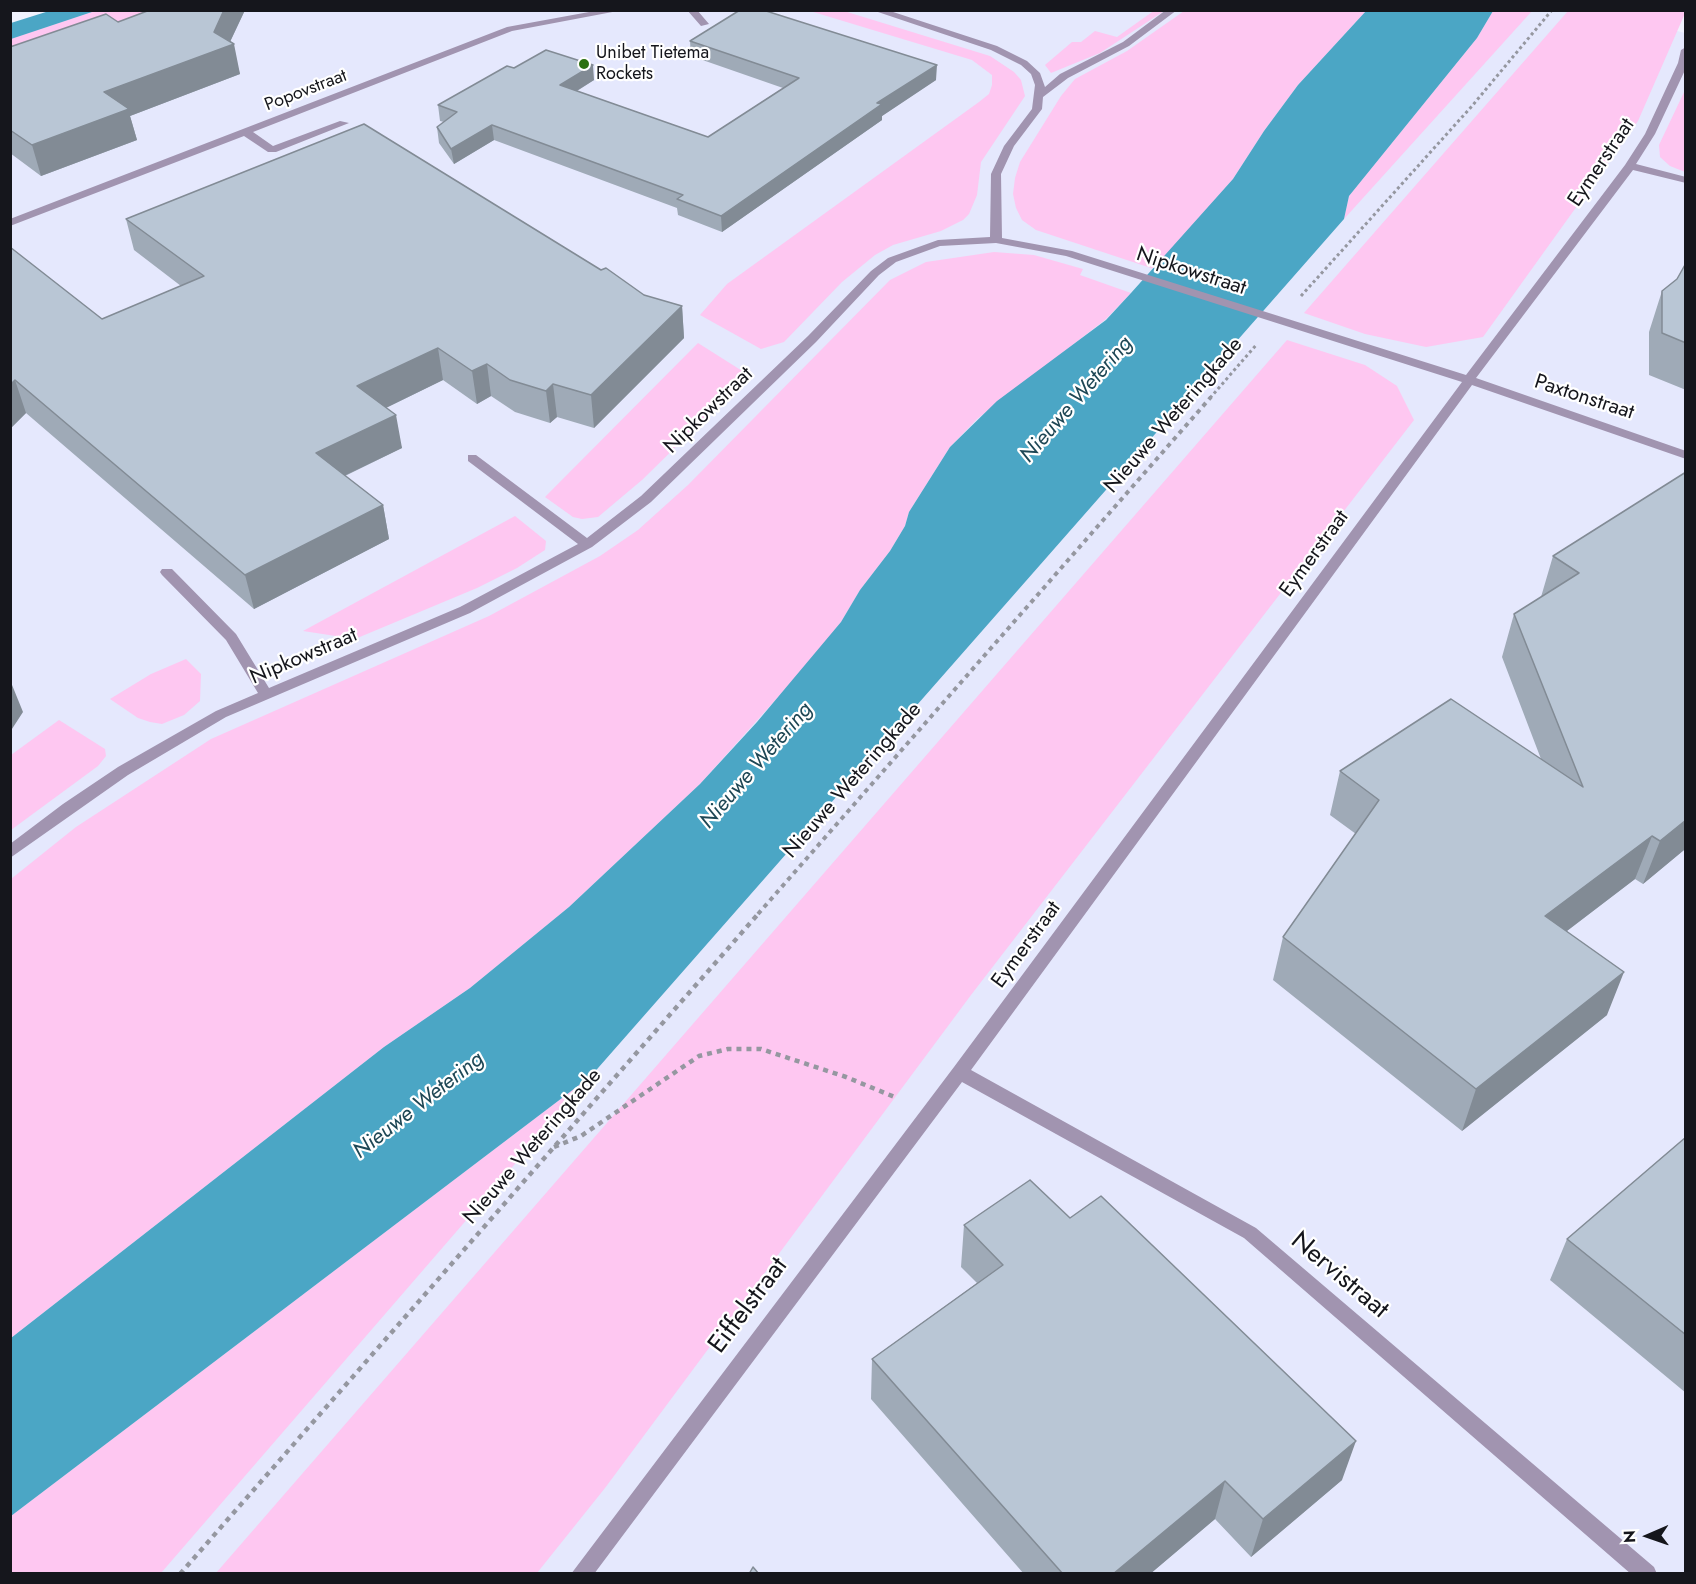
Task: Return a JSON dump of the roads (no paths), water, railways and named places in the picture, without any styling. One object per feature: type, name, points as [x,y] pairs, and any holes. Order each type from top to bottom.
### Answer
[{"type":"street","name":"Popovstraat","points":[[10,223],[510,29],[619,10]]},
{"type":"street","points":[[691,10],[704,24]]},
{"type":"street","points":[[876,10],[1009,54],[1035,73],[1041,95],[1037,109],[1009,146],[996,174],[996,240]]},
{"type":"street","points":[[1041,95],[1064,76],[1126,44],[1173,10]]},
{"type":"street","name":"Eymerstraat","points":[[960,1072],[1469,380],[1630,166],[1650,134],[1686,50]]},
{"type":"street","points":[[246,132],[272,150],[344,123]]},
{"type":"street","points":[[1630,166],[1686,180]]},
{"type":"street","name":"Nipkowstraat","points":[[10,853],[68,808],[123,771],[221,714],[501,593],[612,528],[646,499],[812,339],[875,273],[892,260],[938,243],[996,240],[1044,247],[1469,380]]},
{"type":"street","name":"Paxtonstraat","points":[[1469,380],[1686,455]]},
{"type":"street","points":[[472,458],[587,544]]},
{"type":"street","points":[[167,572],[231,638],[266,694]]},
{"type":"street","name":"Eiffelstraat","points":[[581,1574],[960,1072]]},
{"type":"street","name":"Nervistraat","points":[[960,1072],[1250,1233],[1647,1574]]},
{"type":"water","points":[[49,11],[95,11],[11,39],[11,23]]},
{"type":"water","name":"Nieuwe Wetering","points":[[1366,11],[1493,11],[1477,38],[1349,196],[1344,219],[591,1076],[11,1516],[11,1338],[384,1047],[470,988],[569,907],[700,784],[757,722],[841,622],[860,590],[890,551],[905,526],[909,512],[950,447],[997,401],[1106,320],[1233,179],[1264,131],[1298,85]]},
{"type":"place","name":"Unibet Tietema Rockets","points":[[584,64]]}]
